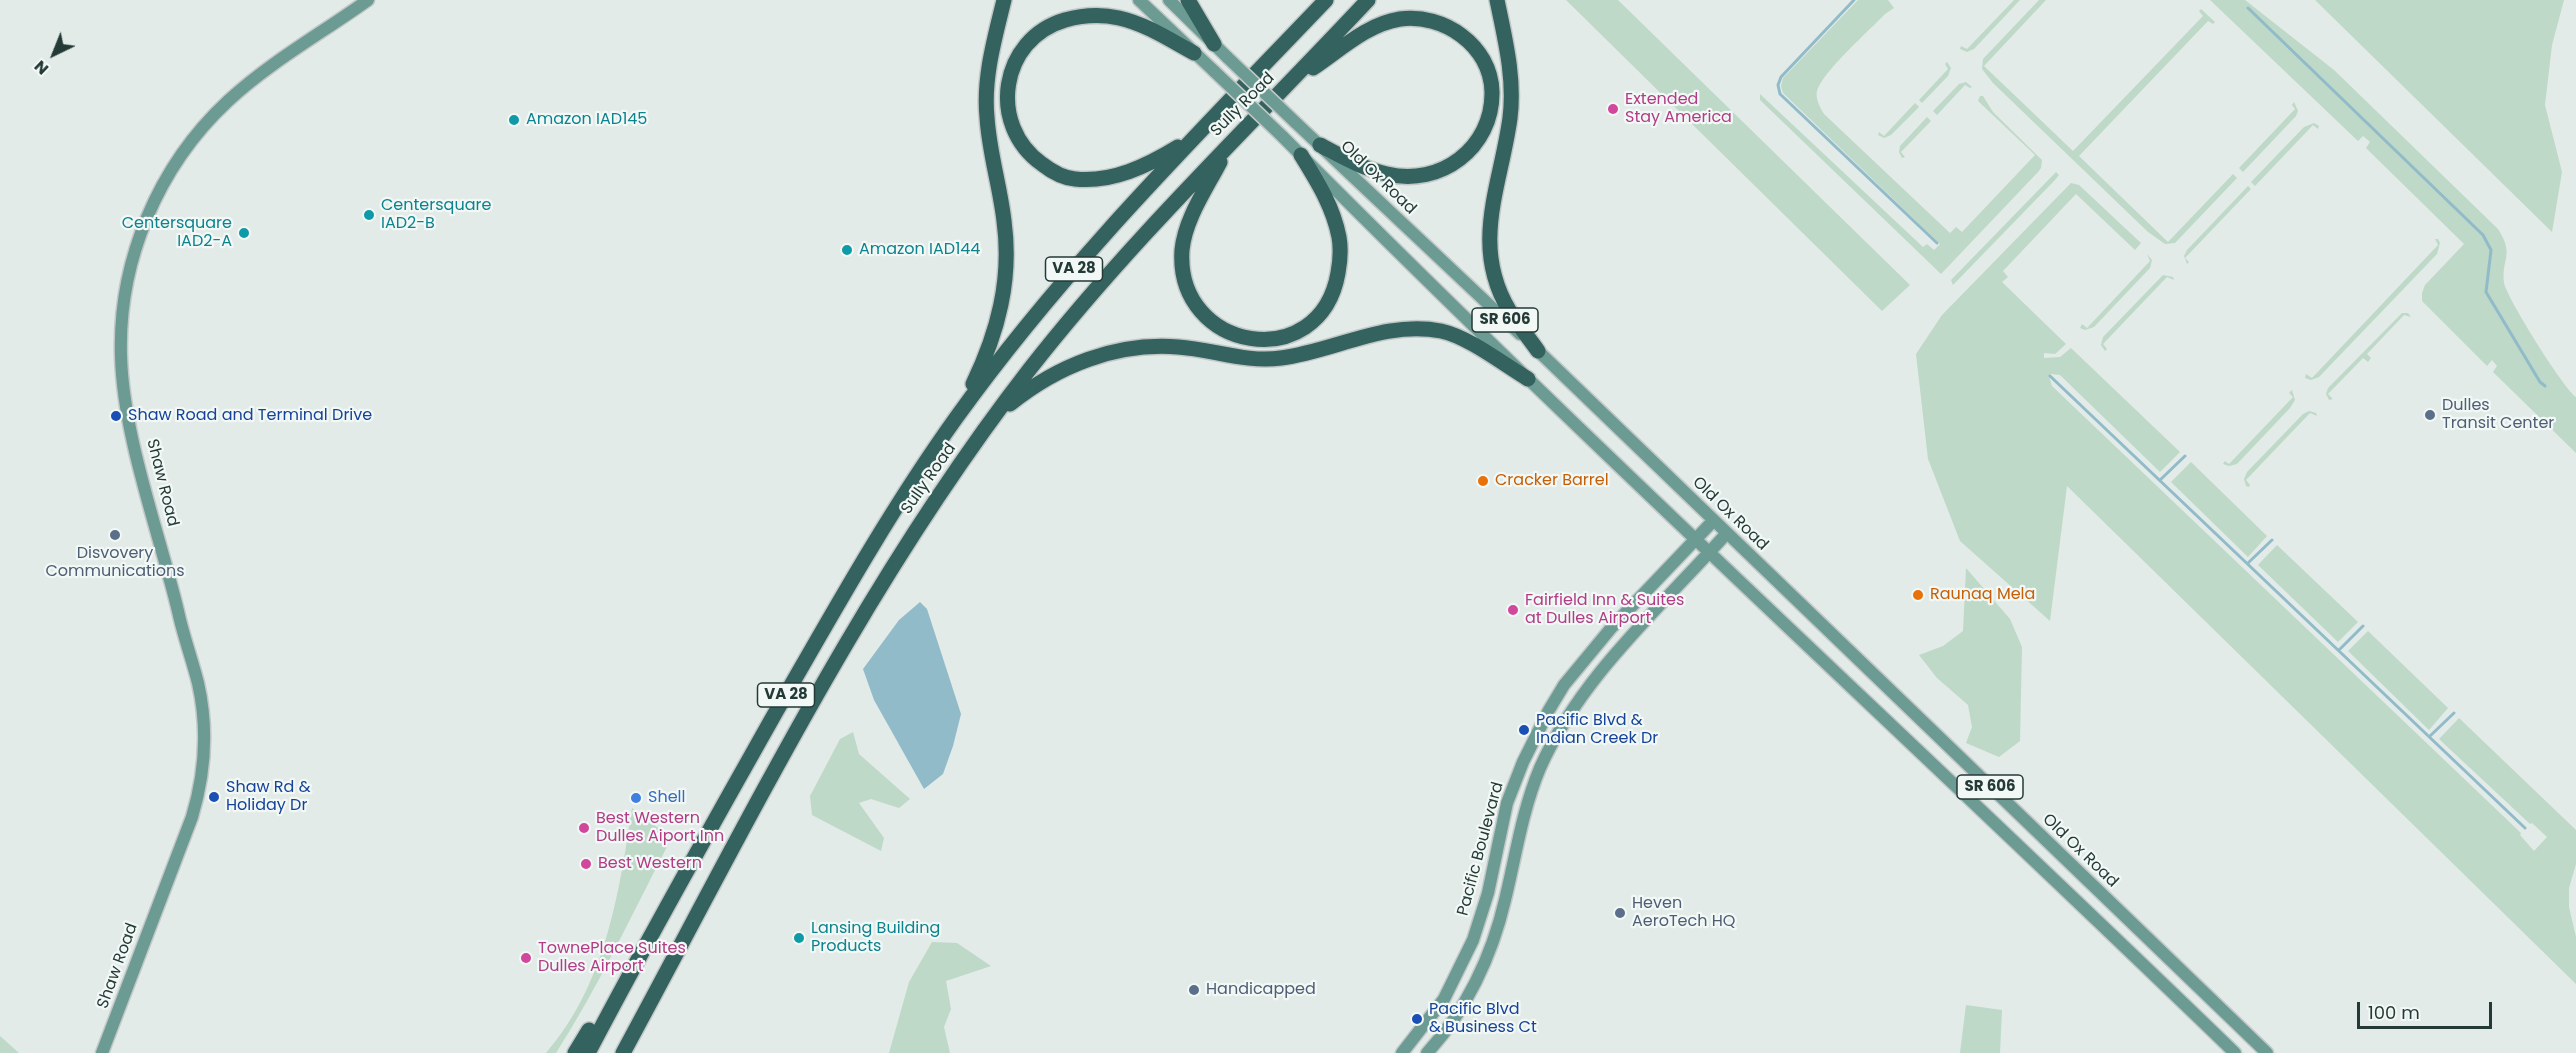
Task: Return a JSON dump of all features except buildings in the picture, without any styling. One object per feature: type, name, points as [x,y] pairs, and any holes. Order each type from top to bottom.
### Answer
[{"type":"highway","points":[[956,418],[992,338],[1005,290],[1006,237],[987,118],[986,97],[986,87],[1004,0]]},
{"type":"highway","points":[[1188,0],[1214,44]]},
{"type":"highway","points":[[1275,54],[1309,0]]},
{"type":"highway","name":"Sully Road","points":[[588,1053],[626,979],[890,514],[956,418],[991,371],[1128,206],[1326,0]]},
{"type":"highway","name":"Sully Road","points":[[625,1053],[632,1036],[837,658],[915,529],[1029,370],[1090,296],[1230,144],[1368,0]]},
{"type":"highway","points":[[1497,0],[1510,67],[1511,89],[1510,118],[1491,210],[1489,246],[1496,283],[1509,310],[1538,351]]},
{"type":"highway","points":[[1194,53],[1142,26],[1120,18],[1096,15],[1059,22],[1043,29],[1020,52],[1012,67],[1008,90],[1008,112],[1016,137],[1034,159],[1050,171],[1074,179],[1108,178],[1120,175],[1160,158],[1202,130]]},
{"type":"highway","points":[[1289,85],[1358,36],[1398,19],[1418,18],[1453,28],[1467,39],[1485,64],[1492,91],[1488,120],[1473,148],[1449,167],[1432,174],[1408,176],[1387,174],[1347,159],[1320,145]]},
{"type":"highway","points":[[1230,144],[1186,231],[1182,249],[1183,272],[1189,294],[1202,314],[1223,330],[1247,339],[1271,340],[1291,336],[1312,322],[1326,307],[1335,288],[1340,240],[1335,218],[1326,196],[1301,155]]},
{"type":"highway","points":[[992,420],[1018,398],[1057,372],[1098,356],[1144,348],[1177,347],[1255,359],[1281,358],[1396,329],[1417,329],[1442,332],[1466,341],[1528,379]]},
{"type":"highway","points":[[575,1053],[626,979]]},
{"type":"main road","name":"Shaw Road","points":[[102,1053],[192,817],[199,794],[203,758],[198,684],[129,421],[120,354],[130,267],[140,236],[161,187],[189,144],[207,123],[229,100],[276,63],[368,0]]},
{"type":"main road","name":"SR 606","points":[[1139,0],[1282,136],[1695,540],[2034,859],[2235,1053]]},
{"type":"main road","name":"Old Ox Road","points":[[1169,0],[1538,351],[2267,1053]]},
{"type":"main road","name":"Pacific Boulevard","points":[[1402,1053],[1444,999],[1473,940],[1488,893],[1507,803],[1523,762],[1549,710],[1564,686],[1604,636],[1713,521]]},
{"type":"main road","name":"Pacific Boulevard","points":[[1427,1053],[1459,1012],[1489,950],[1505,901],[1514,849],[1532,789],[1562,726],[1597,674],[1726,534]]},
{"type":"green space","points":[[1566,0],[1618,0],[1910,285],[1882,311]]},
{"type":"green space","points":[[1858,0],[1888,0],[1894,8],[1847,51],[1828,73],[1817,91],[1818,103],[1824,114],[1950,233],[1956,227],[1962,232],[2035,155],[1978,101],[1980,96],[1983,96],[1993,112],[2042,160],[2038,172],[1941,274],[1760,100],[1760,94],[1923,247],[1927,244],[1934,250],[1940,244],[1783,93],[1781,86],[1783,78]]},
{"type":"green space","points":[[2014,0],[2020,0],[1974,49],[1967,52],[1960,49],[1961,46],[1967,49]]},
{"type":"green space","points":[[2039,0],[2046,0],[1984,66],[2073,151],[2203,16],[2199,11],[2201,9],[2215,22],[2213,24],[2208,21],[2079,156],[2168,242],[2233,174],[2237,178],[2175,243],[2165,244],[2148,232],[1993,83],[1982,69],[1983,59]]},
{"type":"green space","points":[[2210,0],[2245,0],[2334,70],[2498,229],[2507,251],[2504,283],[2507,292],[2548,361],[2576,397],[2576,453],[2493,372],[2497,366],[2492,360],[2487,366],[2422,301],[2425,285],[2464,244],[2366,148],[2370,142],[2363,136],[2358,141]]},
{"type":"green space","points":[[2315,0],[2564,0],[2552,45],[2545,105],[2562,172],[2552,232]]},
{"type":"green space","points":[[1947,62],[1951,68],[1948,76],[1922,103],[1919,100],[1948,69],[1945,64]]},
{"type":"green space","points":[[1966,82],[1972,87],[1965,85],[1937,115],[1933,111],[1959,84]]},
{"type":"green space","points":[[2294,102],[2298,111],[2296,116],[2243,172],[2239,168],[2295,109],[2292,105]]},
{"type":"green space","points":[[1915,103],[1919,107],[1891,135],[1884,138],[1878,135],[1879,132],[1884,136]]},
{"type":"green space","points":[[1927,117],[1931,121],[1901,152],[1905,157],[1902,158],[1899,152],[1900,146]]},
{"type":"green space","points":[[2314,123],[2319,126],[2318,129],[2313,125],[2255,186],[2251,182],[2304,127]]},
{"type":"green space","points":[[2056,172],[2059,175],[2055,180],[1953,285],[1951,280]]},
{"type":"green space","points":[[2071,183],[2079,185],[2141,243],[2135,250],[2076,194],[2003,271],[2008,277],[2002,282],[2066,344],[2055,354],[2044,353],[2044,358],[2060,357],[2071,348],[2180,452],[2160,472],[2060,375],[2051,374],[2049,376],[2052,386],[2521,833],[2520,835],[2534,851],[2547,837],[2439,739],[2459,718],[2576,830],[2576,864],[2569,888],[2569,907],[2576,937],[2576,984],[2067,486],[2050,621],[1960,541],[1928,459],[1916,354],[1942,315]]},
{"type":"green space","points":[[2248,186],[2251,189],[2185,258],[2189,262],[2187,264],[2184,256],[2187,250]]},
{"type":"green space","points":[[2435,239],[2438,239],[2440,243],[2437,254],[2319,377],[2311,380],[2305,378],[2306,374],[2312,378],[2438,245]]},
{"type":"green space","points":[[2147,254],[2152,260],[2150,268],[2094,327],[2085,330],[2080,328],[2082,324],[2087,328],[2150,261]]},
{"type":"green space","points":[[2163,275],[2173,277],[2174,280],[2167,277],[2103,344],[2107,349],[2105,351],[2101,345],[2103,337]]},
{"type":"green space","points":[[2402,313],[2408,313],[2411,317],[2404,315],[2367,354],[2371,358],[2368,362],[2363,358],[2328,394],[2333,399],[2329,400],[2326,394],[2328,388]]},
{"type":"green space","points":[[2292,390],[2295,400],[2290,408],[2237,464],[2229,466],[2223,464],[2225,461],[2229,464],[2293,397],[2289,393]]},
{"type":"green space","points":[[2309,411],[2316,413],[2317,416],[2310,413],[2246,480],[2250,485],[2246,486],[2244,479],[2247,472],[2303,414]]},
{"type":"green space","points":[[2191,462],[2267,536],[2248,557],[2171,482]]},
{"type":"green space","points":[[2277,545],[2358,622],[2338,642],[2258,565]]},
{"type":"green space","points":[[1966,568],[2010,619],[2022,647],[2020,741],[1999,757],[1966,743],[1972,727],[1968,705],[1937,678],[1919,655],[1943,646],[1963,631]]},
{"type":"green space","points":[[2368,631],[2448,708],[2429,730],[2348,651]]},
{"type":"green space","points":[[853,732],[859,754],[910,799],[899,808],[871,799],[859,803],[884,838],[881,851],[812,815],[810,796],[840,739]]},
{"type":"green space","points":[[632,808],[666,834],[670,841],[572,1028],[556,1053],[546,1053],[566,1027],[596,969],[615,906]]},
{"type":"green space","points":[[932,942],[957,943],[991,966],[946,981],[951,1009],[944,1027],[950,1053],[889,1053],[909,982]]},
{"type":"green space","points":[[1966,1005],[2002,1010],[2000,1053],[1960,1053]]},
{"type":"green space","points":[[0,1036],[19,1053],[0,1053]]},
{"type":"water","points":[[920,602],[927,609],[961,714],[943,774],[924,789],[874,700],[863,669],[899,620]]},
{"type":"waterway","points":[[1854,0],[1781,77],[1778,85],[1780,94],[1937,243]]},
{"type":"waterway","points":[[2248,8],[2483,235],[2491,250],[2486,292],[2540,382],[2545,386]]},
{"type":"waterway","points":[[2050,376],[2525,828]]},
{"type":"waterway","points":[[2160,480],[2185,456]]},
{"type":"waterway","points":[[2248,563],[2272,540]]},
{"type":"waterway","points":[[2339,650],[2363,626]]},
{"type":"waterway","points":[[2430,736],[2454,713]]},
{"type":"place","name":"Extended Stay America","points":[[1613,109]]},
{"type":"place","name":"Amazon IAD145","points":[[514,120]]},
{"type":"place","name":"Centersquare IAD2-B","points":[[369,215]]},
{"type":"place","name":"Centersquare IAD2-A","points":[[244,233]]},
{"type":"place","name":"Amazon IAD144","points":[[847,250]]},
{"type":"place","name":"Dulles Transit Center","points":[[2430,415]]},
{"type":"place","name":"Shaw Road and Terminal Drive","points":[[116,416]]},
{"type":"place","name":"Cracker Barrel","points":[[1483,481]]},
{"type":"place","name":"Disvovery Communications","points":[[115,535]]},
{"type":"place","name":"Raunaq Mela","points":[[1918,595]]},
{"type":"place","name":"Fairfield Inn & Suites at Dulles Airport","points":[[1513,610]]},
{"type":"place","name":"Pacific Blvd & Indian Creek Dr","points":[[1524,730]]},
{"type":"place","name":"Shaw Rd & Holiday Dr","points":[[214,797]]},
{"type":"place","name":"Shell","points":[[636,798]]},
{"type":"place","name":"Best Western Dulles Aiport Inn","points":[[584,828]]},
{"type":"place","name":"Best Western","points":[[586,864]]},
{"type":"place","name":"Heven AeroTech HQ","points":[[1620,913]]},
{"type":"place","name":"Lansing Building Products","points":[[799,938]]},
{"type":"place","name":"TownePlace Suites Dulles Airport","points":[[526,958]]},
{"type":"place","name":"Handicapped","points":[[1194,990]]},
{"type":"place","name":"Pacific Blvd & Business Ct","points":[[1417,1019]]}]
